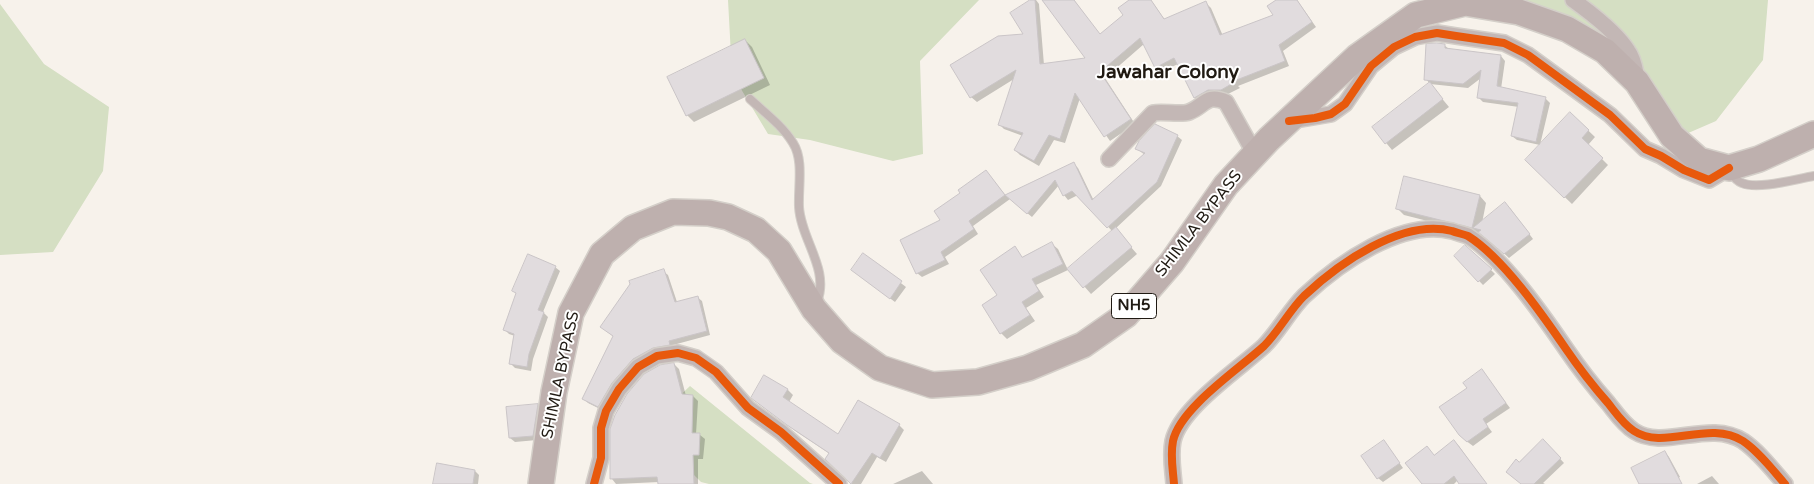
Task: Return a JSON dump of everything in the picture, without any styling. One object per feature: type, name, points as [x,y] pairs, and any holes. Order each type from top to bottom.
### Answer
[{"type":"highway","name":"SHIMLA BYPASS","points":[[541,484],[554,392],[571,313],[602,254],[633,228],[673,212],[709,213],[728,217],[756,230],[779,251],[814,308],[842,341],[880,368],[932,385],[978,382],[1028,368],[1084,345],[1126,315],[1172,262],[1226,186],[1255,154],[1357,57],[1416,15],[1464,3],[1519,12],[1567,29],[1605,51],[1637,82],[1672,136],[1699,160],[1729,168]]},
{"type":"highway","points":[[1729,168],[1759,158],[1814,134]]},
{"type":"street","points":[[1573,0],[1615,36],[1629,52],[1635,67],[1637,82]]},
{"type":"street","points":[[1289,121],[1331,114],[1346,104],[1370,66],[1394,47],[1415,37],[1437,33],[1504,43],[1528,55],[1610,115],[1645,149],[1684,170],[1709,180],[1729,168]]},
{"type":"street","points":[[1109,159],[1153,113],[1189,112],[1210,99],[1217,98],[1226,102],[1255,154]]},
{"type":"street","points":[[1174,484],[1172,458],[1174,440],[1180,424],[1234,370],[1264,346],[1302,299],[1334,271],[1357,255],[1391,238],[1412,231],[1441,228],[1466,235],[1484,248],[1511,276],[1579,368],[1622,421],[1636,432],[1654,437],[1677,437],[1702,432],[1723,434],[1741,440],[1755,451],[1784,484]]},
{"type":"street","points":[[594,484],[600,458],[602,428],[606,411],[619,390],[638,367],[658,356],[678,353],[696,358],[716,372],[748,408],[780,432],[838,484]]},
{"type":"lane","points":[[750,99],[794,143],[799,161],[799,209],[805,236],[819,268],[822,284],[814,308]]},
{"type":"lane","points":[[1729,168],[1735,179],[1744,184],[1759,185],[1814,176]]},
{"type":"green space","points":[[728,0],[979,0],[920,61],[923,154],[893,161],[810,140],[768,134],[732,74]]},
{"type":"green space","points":[[1517,0],[1768,0],[1763,60],[1716,121],[1686,134],[1657,109],[1621,39],[1535,17]]},
{"type":"green space","points":[[0,4],[44,64],[109,107],[103,171],[53,252],[0,255]]},
{"type":"green space","points":[[690,386],[813,484],[709,484],[701,482],[670,451],[670,405]]},
{"type":"building","points":[[1030,0],[1035,0],[1040,64],[1085,58],[1042,0],[1074,0],[1100,34],[1123,15],[1118,8],[1129,0],[1151,0],[1164,19],[1206,1],[1220,35],[1273,15],[1267,6],[1276,0],[1297,0],[1312,22],[1279,45],[1285,61],[1234,81],[1221,90],[1208,90],[1194,98],[1174,58],[1155,68],[1140,38],[1100,72],[1131,119],[1104,137],[1075,93],[1060,139],[1049,135],[1034,161],[1014,150],[1023,133],[998,125],[1016,70],[970,98],[950,65],[998,36],[1023,34],[1010,13]]},
{"type":"building","points":[[745,39],[764,78],[686,116],[667,77]]},
{"type":"building","points":[[1426,44],[1445,44],[1445,48],[1501,55],[1497,86],[1546,97],[1536,142],[1511,136],[1518,103],[1477,98],[1481,70],[1463,84],[1424,80]]},
{"type":"building","points":[[1430,82],[1443,99],[1385,144],[1372,127]]},
{"type":"building","points":[[1570,112],[1589,130],[1582,138],[1603,158],[1564,198],[1525,160]]},
{"type":"building","points":[[1155,124],[1178,135],[1157,182],[1107,228],[1072,191],[1063,196],[1055,180],[1027,214],[1005,195],[1074,162],[1092,200],[1145,153],[1135,149],[1139,141]]},
{"type":"building","points":[[986,170],[1005,195],[969,221],[974,229],[941,252],[945,260],[916,274],[900,240],[940,220],[934,211],[960,193],[958,190]]},
{"type":"building","points":[[1404,176],[1480,195],[1472,228],[1396,209]]},
{"type":"building","points":[[1505,202],[1530,234],[1504,254],[1478,232],[1481,230],[1473,228]]},
{"type":"building","points":[[1116,227],[1132,247],[1083,288],[1067,269]]},
{"type":"building","points":[[1052,242],[1063,264],[1032,279],[1039,291],[1022,302],[1030,315],[1000,334],[982,305],[997,295],[980,270],[1015,246],[1022,257]]},
{"type":"building","points":[[1465,245],[1492,269],[1478,282],[1454,256]]},
{"type":"building","points":[[863,253],[902,281],[890,299],[851,270]]},
{"type":"building","points":[[528,254],[556,266],[538,310],[544,312],[529,354],[527,367],[509,364],[514,334],[503,330],[516,293],[512,291]]},
{"type":"building","points":[[664,269],[675,302],[698,296],[707,331],[669,341],[670,345],[653,348],[633,359],[612,383],[598,407],[582,399],[613,336],[600,327],[630,284],[629,281]]},
{"type":"building","points":[[674,363],[682,394],[693,395],[692,433],[700,433],[699,455],[693,455],[694,484],[658,484],[657,477],[610,479],[610,429],[615,415],[627,394],[644,374],[660,365]]},
{"type":"building","points":[[1482,369],[1506,403],[1483,419],[1488,427],[1467,442],[1459,435],[1439,407],[1467,388],[1463,383]]},
{"type":"building","points":[[764,375],[788,389],[783,397],[838,434],[858,400],[900,424],[880,458],[872,453],[851,484],[825,459],[829,453],[751,398]]},
{"type":"building","points":[[538,404],[533,436],[509,438],[506,407]]},
{"type":"building","points":[[1543,439],[1561,458],[1534,484],[1521,484],[1506,472],[1516,459],[1519,462]]},
{"type":"building","points":[[1384,440],[1400,463],[1377,479],[1361,456]]},
{"type":"building","points":[[1454,440],[1487,484],[1459,484],[1454,476],[1444,484],[1422,484],[1405,463],[1427,446],[1434,455]]},
{"type":"building","points":[[1665,451],[1682,484],[1639,484],[1631,468]]},
{"type":"building","points":[[437,463],[475,470],[473,484],[433,484]]},
{"type":"cycle path","points":[[1289,121],[1331,114],[1345,104],[1371,66],[1394,47],[1415,37],[1437,33],[1504,43],[1528,55],[1610,115],[1645,149],[1684,170],[1709,180],[1729,168]]},
{"type":"cycle path","points":[[1174,484],[1172,447],[1178,428],[1198,403],[1264,346],[1304,296],[1334,271],[1372,247],[1392,237],[1413,231],[1433,229],[1452,231],[1468,236],[1495,258],[1534,304],[1576,363],[1620,418],[1634,431],[1646,436],[1659,438],[1701,433],[1730,435],[1743,441],[1754,450],[1785,484]]},
{"type":"cycle path","points":[[594,484],[601,458],[601,428],[606,411],[619,389],[638,367],[657,356],[678,353],[696,358],[716,372],[748,408],[781,432],[839,484]]},
{"type":"district","name":"Jawahar Colony","points":[[1168,73]]}]
